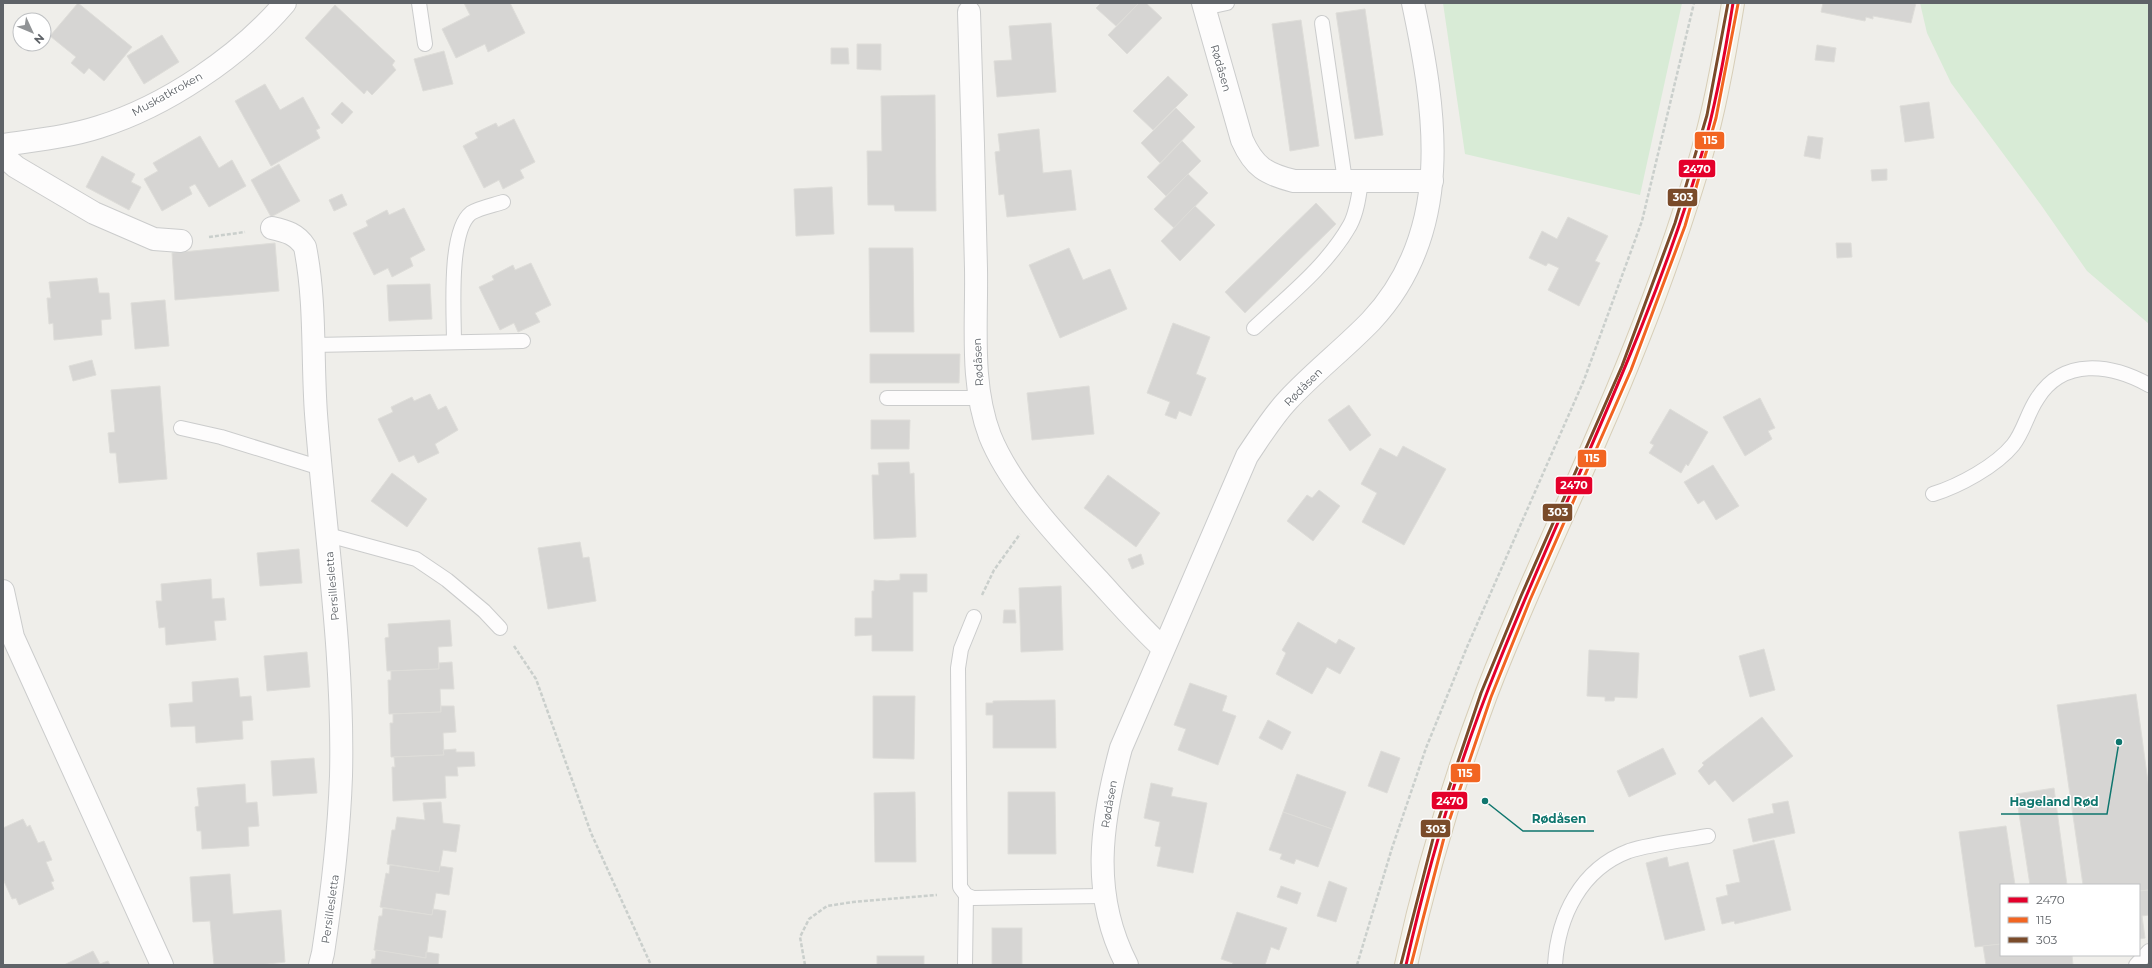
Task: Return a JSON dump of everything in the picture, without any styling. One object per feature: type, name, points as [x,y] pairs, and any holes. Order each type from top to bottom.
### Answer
[{"type":"main road","points":[[1406,965],[1424,888],[1444,819],[1487,693],[1599,434],[1647,315],[1669,253],[1702,153],[1726,51],[1733,3]]},
{"type":"street","name":"Muskatkroken","points":[[3,145],[57,138],[99,127],[140,111],[182,88],[224,60],[253,35],[285,3]]},
{"type":"street","name":"Rødåsen","points":[[1127,965],[1110,924],[1103,896],[1103,847],[1110,787],[1121,748],[1247,456],[1267,426],[1288,400],[1371,320],[1394,293],[1411,264],[1426,220],[1432,181],[1432,106],[1425,59],[1413,3]]},
{"type":"street","name":"Rødåsen","points":[[1204,6],[1242,140],[1252,159],[1265,171],[1275,176],[1294,181],[1432,181]]},
{"type":"street","name":"Rødåsen","points":[[969,12],[973,127],[977,365],[980,398],[984,418],[996,449],[1006,469],[1039,512],[1088,569],[1149,635],[1163,648]]},
{"type":"street","points":[[3,156],[16,167],[94,213],[154,240],[181,241]]},
{"type":"street","name":"Persillesletta","points":[[272,228],[289,231],[305,247],[311,278],[316,412],[328,535],[339,677],[341,775],[335,874],[320,965]]},
{"type":"street","points":[[3,591],[13,637],[162,965]]},
{"type":"lane","points":[[419,3],[426,44]]},
{"type":"lane","points":[[1204,6],[1227,3]]},
{"type":"lane","points":[[1254,328],[1321,264],[1350,225],[1357,205],[1322,23]]},
{"type":"lane","points":[[454,342],[455,254],[460,229],[471,214],[503,202]]},
{"type":"lane","points":[[313,345],[523,341]]},
{"type":"lane","points":[[1933,494],[1951,488],[1975,474],[2012,446],[2023,430],[2036,401],[2044,388],[2055,377],[2074,369],[2105,369],[2131,375],[2149,385]]},
{"type":"lane","points":[[887,398],[980,398]]},
{"type":"lane","points":[[181,428],[221,436],[321,468]]},
{"type":"lane","points":[[328,535],[416,559],[447,580],[500,628]]},
{"type":"lane","points":[[965,965],[958,668],[961,649],[974,617]]},
{"type":"lane","points":[[1555,965],[1559,933],[1567,910],[1577,892],[1592,874],[1607,862],[1630,851],[1708,836]]},
{"type":"lane","points":[[963,891],[973,898],[1103,896]]},
{"type":"lane","points":[[2136,965],[2149,952]]},
{"type":"path","points":[[1357,965],[1392,848],[1426,748],[1467,647],[1584,380],[1642,221],[1694,3]]},
{"type":"path","points":[[181,241],[272,228]]},
{"type":"path","points":[[974,617],[994,570],[1012,543],[1039,512]]},
{"type":"path","points":[[500,628],[520,653],[536,679],[592,833],[651,965]]},
{"type":"path","points":[[805,965],[800,937],[809,920],[827,906],[853,902],[950,894],[963,891]]},
{"type":"green space","points":[[1443,3],[1682,3],[1640,195],[1465,154]]},
{"type":"green space","points":[[1920,3],[2149,3],[2149,324],[2087,271],[2041,205],[1951,83],[1927,33]]},
{"type":"building","points":[[78,3],[132,47],[104,81],[89,68],[84,74],[71,63],[76,57],[52,38],[52,34]]},
{"type":"building","points":[[464,3],[510,3],[525,33],[488,52],[485,44],[456,58],[442,29],[470,15]]},
{"type":"building","points":[[1101,3],[1139,3],[1116,26],[1096,8]]},
{"type":"building","points":[[1139,3],[1146,3],[1162,18],[1127,54],[1108,35]]},
{"type":"building","points":[[1823,3],[1916,3],[1911,23],[1873,16],[1873,19],[1866,17],[1865,21],[1821,12]]},
{"type":"building","points":[[335,5],[395,61],[392,65],[396,70],[372,95],[367,90],[364,94],[305,38]]},
{"type":"building","points":[[1365,9],[1383,135],[1355,139],[1336,13]]},
{"type":"building","points":[[1301,20],[1319,146],[1290,151],[1272,24]]},
{"type":"building","points":[[1051,23],[1056,92],[997,97],[994,61],[1012,60],[1009,26]]},
{"type":"building","points":[[162,35],[179,62],[144,84],[127,56]]},
{"type":"building","points":[[857,44],[881,44],[881,70],[857,69]]},
{"type":"building","points":[[1817,45],[1836,48],[1834,62],[1815,60]]},
{"type":"building","points":[[831,48],[848,48],[849,64],[831,64]]},
{"type":"building","points":[[444,51],[453,84],[423,91],[414,59]]},
{"type":"building","points":[[1168,76],[1188,95],[1153,130],[1133,111]]},
{"type":"building","points":[[265,84],[280,110],[303,97],[320,128],[316,130],[320,138],[271,166],[235,101]]},
{"type":"building","points":[[935,95],[936,211],[895,211],[894,205],[868,205],[867,151],[882,151],[881,96]]},
{"type":"building","points":[[342,102],[353,112],[342,124],[331,114]]},
{"type":"building","points":[[1929,102],[1934,138],[1905,142],[1900,106]]},
{"type":"building","points":[[1176,108],[1195,127],[1160,163],[1141,143]]},
{"type":"building","points":[[514,119],[535,162],[520,170],[524,178],[503,189],[499,180],[484,188],[463,146],[478,138],[475,133],[496,123],[498,127]]},
{"type":"building","points":[[1039,129],[1043,173],[1071,170],[1076,210],[1007,217],[1004,194],[999,195],[995,152],[1000,151],[998,134]]},
{"type":"building","points":[[200,136],[219,168],[232,160],[246,186],[209,207],[195,184],[189,187],[192,194],[162,211],[144,179],[158,171],[153,163]]},
{"type":"building","points":[[1808,136],[1823,138],[1820,159],[1804,156]]},
{"type":"building","points":[[1182,141],[1201,161],[1166,196],[1147,177]]},
{"type":"building","points":[[102,156],[135,174],[131,182],[141,187],[129,210],[86,187]]},
{"type":"building","points":[[279,164],[300,201],[271,217],[251,180]]},
{"type":"building","points":[[1887,169],[1887,180],[1872,181],[1871,170]]},
{"type":"building","points":[[1188,174],[1208,193],[1174,228],[1154,209]]},
{"type":"building","points":[[832,187],[834,234],[796,236],[794,189]]},
{"type":"building","points":[[342,194],[347,205],[334,211],[329,200]]},
{"type":"building","points":[[1316,203],[1336,224],[1245,313],[1225,292]]},
{"type":"building","points":[[1195,206],[1215,225],[1180,261],[1161,241]]},
{"type":"building","points":[[404,208],[425,250],[410,258],[413,266],[392,277],[388,268],[374,275],[353,233],[368,226],[366,221],[387,210],[389,215]]},
{"type":"building","points":[[1568,217],[1608,236],[1595,261],[1600,263],[1579,306],[1548,290],[1559,268],[1548,263],[1546,266],[1529,258],[1542,231],[1557,239]]},
{"type":"building","points":[[275,243],[279,291],[175,300],[172,253]]},
{"type":"building","points":[[1836,243],[1851,243],[1852,257],[1837,258]]},
{"type":"building","points":[[869,248],[913,248],[914,332],[870,332]]},
{"type":"building","points":[[1069,248],[1083,280],[1110,269],[1127,309],[1060,338],[1029,265]]},
{"type":"building","points":[[531,263],[551,305],[535,313],[540,322],[518,332],[514,323],[500,330],[479,287],[494,280],[492,276],[513,265],[515,270]]},
{"type":"building","points":[[97,278],[99,293],[109,293],[111,319],[101,320],[102,335],[54,340],[53,323],[49,324],[47,298],[51,298],[49,282]]},
{"type":"building","points":[[430,284],[432,319],[389,321],[387,285]]},
{"type":"building","points":[[165,300],[169,346],[135,349],[131,303]]},
{"type":"building","points":[[1173,323],[1210,337],[1196,374],[1206,378],[1191,416],[1179,411],[1176,419],[1165,415],[1170,402],[1147,393]]},
{"type":"building","points":[[870,354],[960,354],[959,383],[870,383]]},
{"type":"building","points":[[92,360],[96,375],[73,381],[69,366]]},
{"type":"building","points":[[160,386],[167,479],[119,483],[116,453],[110,453],[108,433],[115,432],[111,390]]},
{"type":"building","points":[[1089,386],[1094,434],[1032,440],[1027,393]]},
{"type":"building","points":[[430,394],[438,410],[446,406],[458,430],[435,444],[439,453],[418,463],[414,455],[399,462],[378,419],[393,412],[391,407],[412,397],[414,401]]},
{"type":"building","points":[[1760,398],[1775,428],[1768,431],[1772,439],[1745,456],[1723,417]]},
{"type":"building","points":[[1349,405],[1371,435],[1350,451],[1328,420]]},
{"type":"building","points":[[1670,409],[1708,432],[1688,466],[1686,464],[1681,473],[1649,453],[1654,445],[1650,443]]},
{"type":"building","points":[[871,420],[910,420],[909,449],[871,449]]},
{"type":"building","points":[[1403,446],[1446,469],[1404,545],[1362,522],[1377,493],[1361,484],[1380,448],[1397,457]]},
{"type":"building","points":[[909,462],[910,474],[914,473],[916,537],[874,539],[872,475],[879,475],[878,463]]},
{"type":"building","points":[[1713,465],[1739,506],[1716,520],[1704,500],[1698,504],[1684,482]]},
{"type":"building","points":[[392,473],[427,499],[407,527],[371,501]]},
{"type":"building","points":[[1108,475],[1160,513],[1136,547],[1084,508]]},
{"type":"building","points":[[1319,490],[1340,506],[1313,541],[1287,521],[1307,495],[1312,498]]},
{"type":"building","points":[[580,542],[583,558],[589,557],[596,601],[548,609],[538,548]]},
{"type":"building","points":[[299,549],[302,583],[260,586],[257,553]]},
{"type":"building","points":[[1141,554],[1144,564],[1132,569],[1128,559]]},
{"type":"building","points":[[900,574],[927,574],[927,592],[913,592],[913,651],[872,651],[872,635],[855,636],[855,618],[872,618],[872,591],[874,591],[874,580],[900,580]]},
{"type":"building","points":[[211,579],[212,599],[224,598],[226,620],[214,621],[216,640],[166,645],[165,627],[159,628],[156,601],[162,601],[161,584]]},
{"type":"building","points":[[1061,586],[1063,650],[1021,652],[1019,588]]},
{"type":"building","points":[[1004,610],[1015,610],[1016,623],[1003,623]]},
{"type":"building","points":[[450,620],[452,646],[438,647],[439,669],[387,671],[385,638],[389,637],[388,624]]},
{"type":"building","points":[[1298,622],[1336,644],[1339,639],[1355,648],[1340,674],[1327,667],[1312,694],[1276,674],[1286,653],[1282,650]]},
{"type":"building","points":[[1764,649],[1775,690],[1750,697],[1739,656]]},
{"type":"building","points":[[1589,650],[1639,653],[1637,698],[1615,697],[1614,701],[1605,701],[1605,697],[1587,696]]},
{"type":"building","points":[[307,652],[310,687],[267,691],[264,656]]},
{"type":"building","points":[[452,662],[454,689],[440,689],[441,712],[389,714],[388,680],[391,680],[391,671],[439,669],[439,663]]},
{"type":"building","points":[[238,678],[240,697],[251,696],[253,720],[242,721],[243,739],[196,743],[195,726],[171,727],[169,704],[193,702],[192,682]]},
{"type":"building","points":[[1190,683],[1227,696],[1222,711],[1236,716],[1218,765],[1178,750],[1186,729],[1174,725]]},
{"type":"building","points":[[2136,694],[2149,789],[2149,890],[2140,891],[2140,884],[2083,884],[2057,705]]},
{"type":"building","points":[[873,696],[915,696],[914,759],[873,758]]},
{"type":"building","points":[[1055,700],[1056,748],[993,748],[993,715],[986,715],[986,703],[993,703],[993,701]]},
{"type":"building","points":[[441,706],[454,706],[456,732],[443,733],[444,755],[391,757],[390,723],[393,723],[393,714],[441,712]]},
{"type":"building","points":[[1762,717],[1793,756],[1733,802],[1715,780],[1709,785],[1698,771],[1704,765],[1702,763]]},
{"type":"building","points":[[1268,720],[1291,732],[1282,750],[1259,738]]},
{"type":"building","points":[[1663,748],[1676,774],[1629,797],[1617,771]]},
{"type":"building","points":[[456,749],[456,752],[474,752],[475,766],[457,767],[458,776],[445,776],[446,798],[393,801],[392,767],[395,767],[394,757],[444,755],[443,750]]},
{"type":"building","points":[[1381,751],[1400,758],[1387,793],[1368,786]]},
{"type":"building","points":[[314,758],[317,793],[273,796],[271,761]]},
{"type":"building","points":[[1297,774],[1346,792],[1332,829],[1283,812]]},
{"type":"building","points":[[1151,783],[1173,788],[1171,796],[1207,803],[1193,873],[1157,866],[1161,847],[1155,846],[1160,822],[1144,818]]},
{"type":"building","points":[[245,784],[246,803],[257,802],[259,826],[248,827],[249,846],[202,849],[201,831],[197,831],[195,807],[199,806],[197,788]]},
{"type":"building","points":[[2054,788],[2067,884],[2030,884],[2016,794]]},
{"type":"building","points":[[915,792],[916,862],[875,862],[874,793]]},
{"type":"building","points":[[1008,792],[1055,792],[1056,854],[1008,854]]},
{"type":"building","points":[[1788,801],[1795,833],[1753,842],[1748,819],[1774,813],[1772,804]]},
{"type":"building","points":[[441,802],[443,823],[460,825],[456,852],[443,850],[439,872],[387,864],[392,830],[395,830],[397,817],[425,820],[423,803]]},
{"type":"building","points":[[1283,812],[1332,829],[1318,867],[1296,859],[1294,864],[1280,859],[1282,854],[1269,850]]},
{"type":"building","points":[[23,819],[27,827],[30,825],[38,843],[44,841],[52,860],[46,862],[54,881],[51,882],[54,889],[19,905],[16,898],[12,899],[3,879],[3,828]]},
{"type":"building","points":[[2006,826],[2015,884],[2000,884],[2000,944],[1975,947],[1959,832]]},
{"type":"building","points":[[1774,840],[1791,910],[1735,924],[1734,921],[1722,924],[1716,898],[1728,895],[1726,885],[1740,882],[1733,850]]},
{"type":"building","points":[[1667,857],[1669,867],[1688,862],[1705,930],[1665,940],[1646,863]]},
{"type":"building","points":[[390,865],[439,872],[440,866],[453,868],[449,895],[436,893],[432,915],[380,907],[386,873],[389,874]]},
{"type":"building","points":[[230,874],[233,914],[281,910],[285,962],[259,965],[214,965],[210,921],[193,922],[190,877]]},
{"type":"building","points":[[1329,881],[1347,888],[1336,922],[1317,916]]},
{"type":"building","points":[[1281,886],[1301,893],[1297,904],[1277,897]]},
{"type":"building","points":[[2149,890],[2149,915],[2142,916],[2145,938],[2140,939],[2140,891]]},
{"type":"building","points":[[383,908],[432,915],[433,909],[446,911],[442,938],[429,936],[426,958],[374,950],[379,916],[382,916]]},
{"type":"building","points":[[1237,912],[1287,928],[1279,950],[1271,947],[1265,965],[1232,965],[1233,963],[1221,959]]},
{"type":"building","points":[[992,928],[1022,928],[1022,965],[992,965]]},
{"type":"building","points":[[2000,944],[2000,956],[2072,956],[2073,965],[1986,965],[1983,946]]},
{"type":"building","points":[[376,950],[426,958],[426,952],[439,954],[438,965],[371,965],[372,959],[375,959]]},
{"type":"building","points":[[93,951],[100,964],[108,961],[110,965],[64,965]]},
{"type":"building","points":[[877,956],[924,956],[924,965],[877,965]]},
{"type":"transit line","name":"303","points":[[1401,964],[1436,827],[1481,693],[1521,596],[1622,366],[1675,223],[1707,115],[1728,3]]},
{"type":"transit line","name":"2470","points":[[1406,965],[1446,812],[1484,699],[1525,599],[1633,347],[1681,219],[1712,116],[1733,3]]},
{"type":"transit line","name":"115","points":[[1411,965],[1446,830],[1491,697],[1530,600],[1631,370],[1685,226],[1716,118],[1738,4]]},
{"type":"place","name":"Hageland Rød","points":[[2119,742]]},
{"type":"place","name":"Rødåsen","points":[[1485,801]]}]
